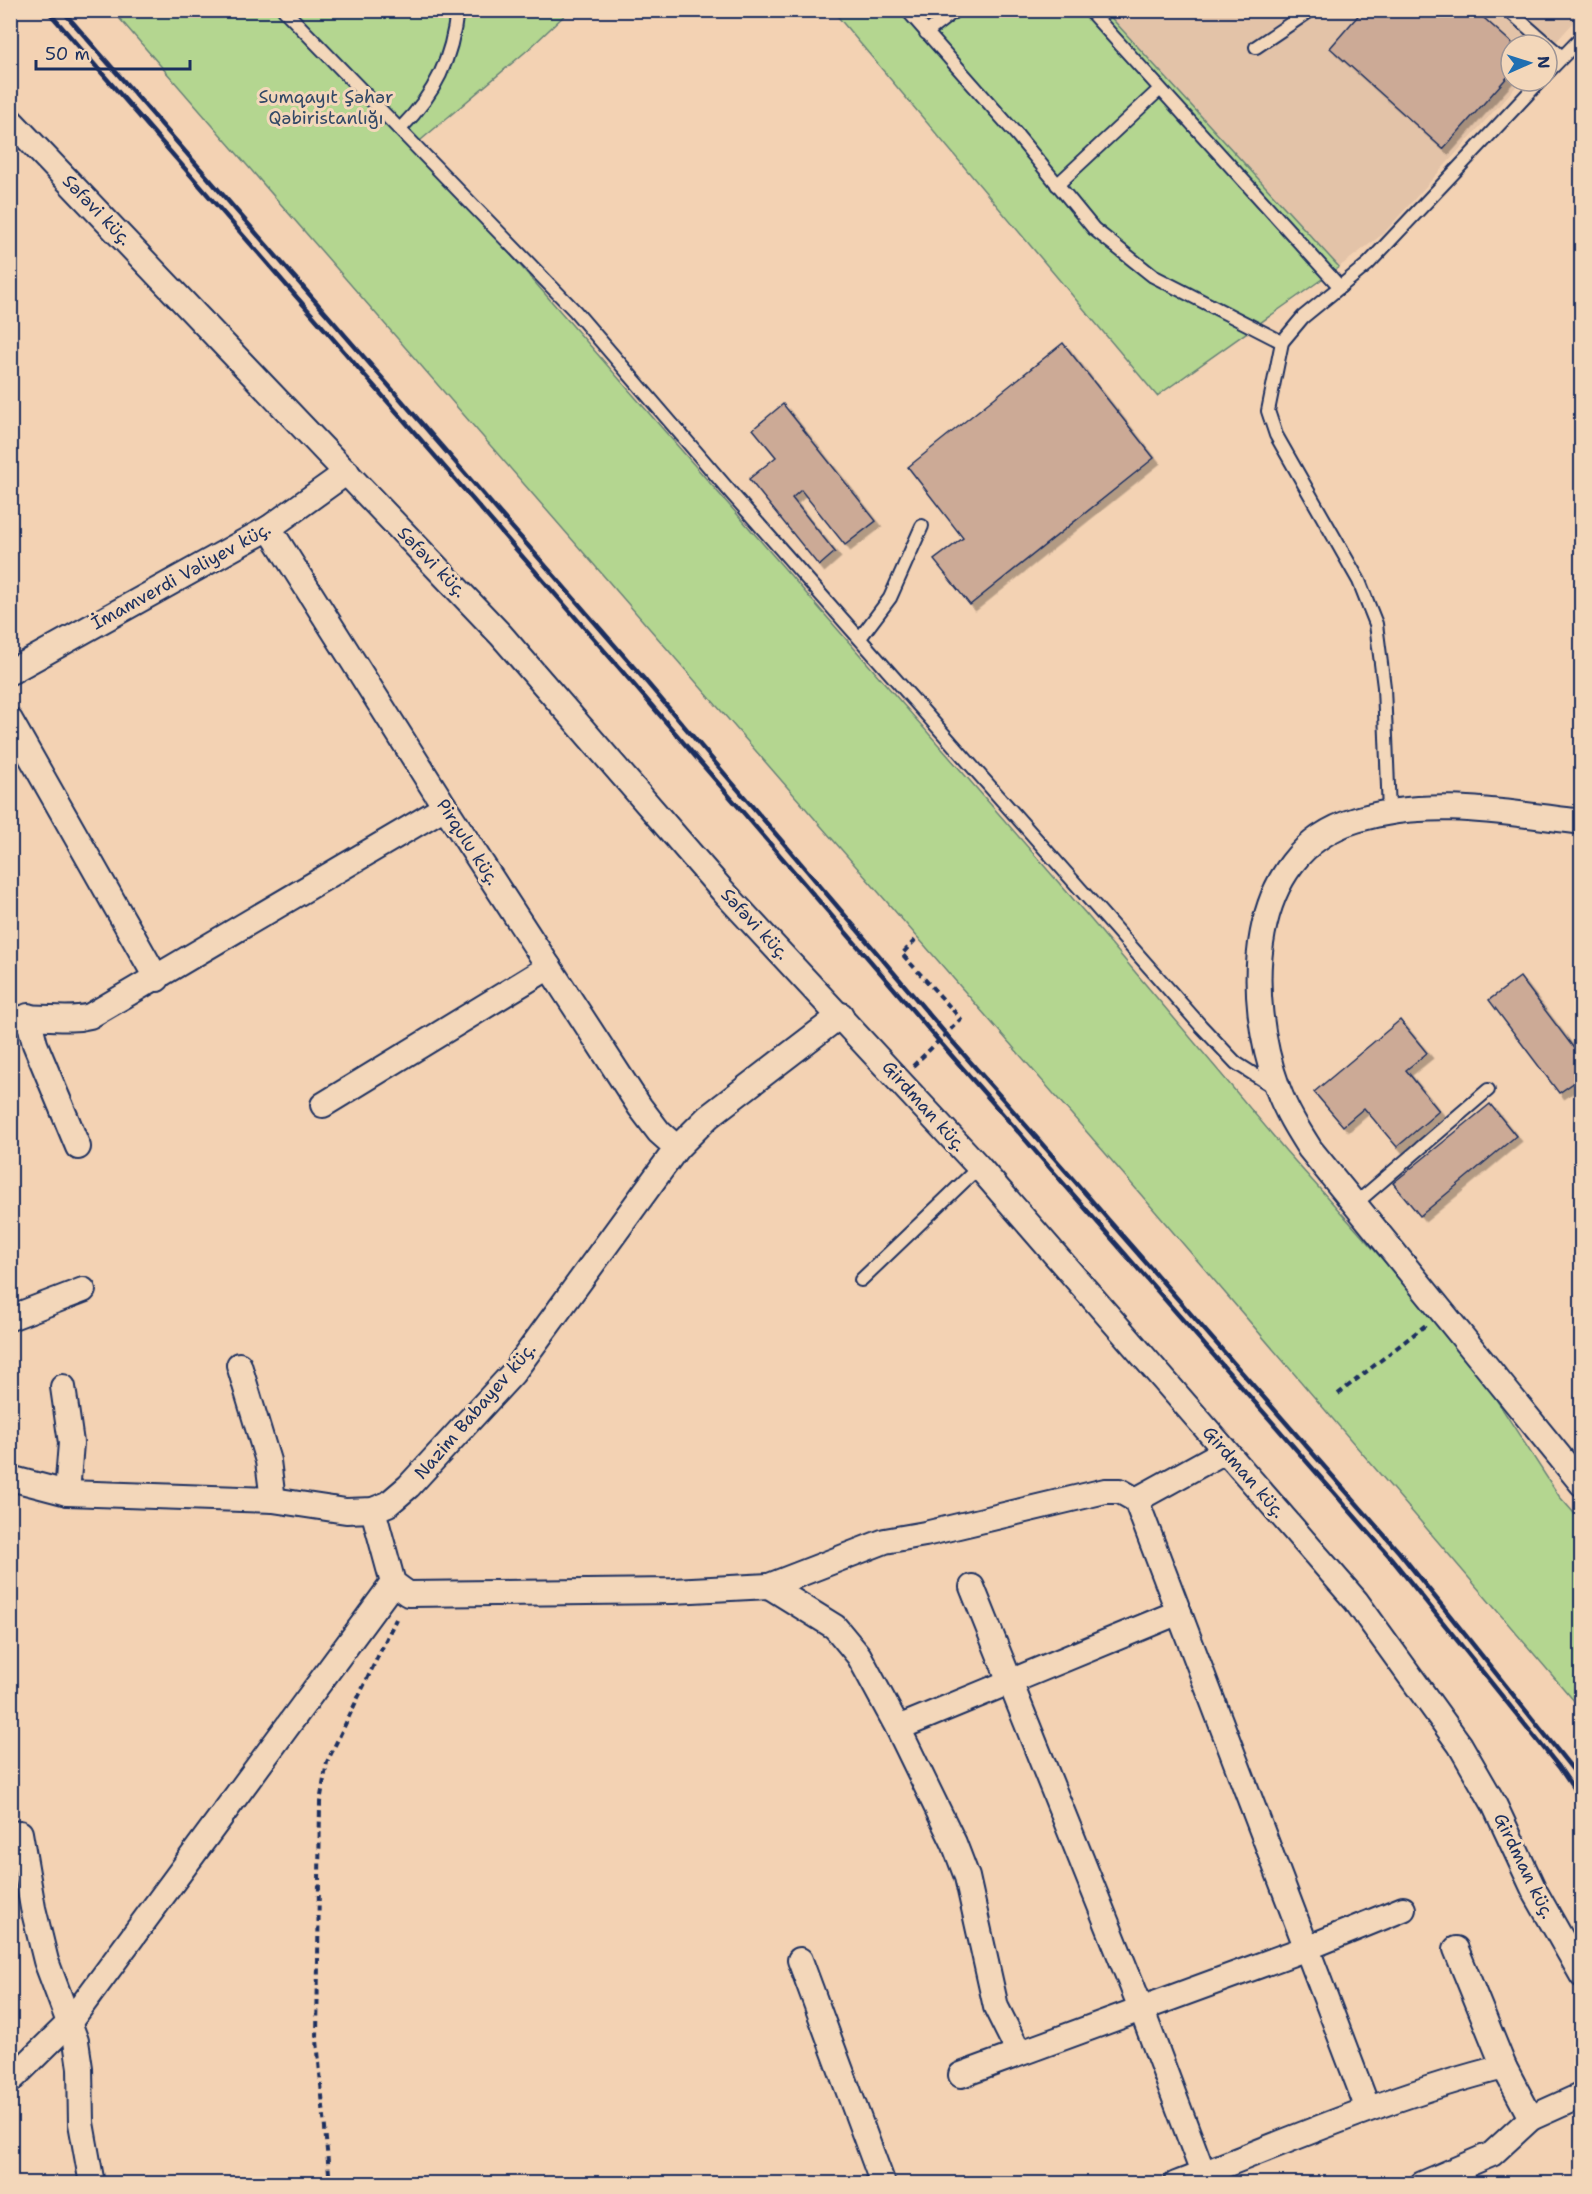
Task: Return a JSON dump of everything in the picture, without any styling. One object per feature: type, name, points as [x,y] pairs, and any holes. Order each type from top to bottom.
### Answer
[{"type":"street","name":"Səfəvi küç.","points":[[10,120],[501,634],[714,881],[841,1015]]},
{"type":"street","name":"İmamverdi Vəliyev küç.","points":[[10,672],[269,528],[346,472]]},
{"type":"street","name":"Pirqulu küç.","points":[[269,528],[445,807],[640,1107],[659,1132],[677,1148]]},
{"type":"street","points":[[10,720],[157,979]]},
{"type":"street","points":[[78,1147],[35,1044],[19,1018],[36,1015],[75,1020],[90,1016],[157,979],[445,807]]},
{"type":"street","points":[[1581,822],[1475,809],[1431,808],[1389,812],[1354,820],[1321,837],[1290,866],[1272,899],[1262,933],[1257,974],[1260,1020],[1278,1089],[1292,1120],[1310,1149],[1581,1485]]},
{"type":"street","points":[[324,1105],[549,967]]},
{"type":"street","name":"Girdman küç.","points":[[841,1015],[979,1167],[1356,1601],[1460,1745],[1494,1804],[1535,1892],[1581,1975]]},
{"type":"street","name":"Nazim Babayev küç.","points":[[10,1478],[67,1492],[273,1500],[346,1511],[373,1510],[388,1504],[409,1486],[513,1373],[677,1148],[708,1117],[841,1015]]},
{"type":"street","points":[[10,1318],[82,1290]]},
{"type":"street","points":[[239,1365],[268,1461],[273,1500]]},
{"type":"street","points":[[63,1387],[71,1443],[67,1492]]},
{"type":"street","points":[[1136,1500],[1225,1451]]},
{"type":"street","points":[[401,1589],[673,1591],[770,1586],[885,1541],[925,1534],[1105,1491],[1120,1491],[1136,1500],[1368,2109]]},
{"type":"street","points":[[373,1510],[401,1589]]},
{"type":"street","points":[[770,1586],[835,1627],[859,1656],[898,1728],[954,1843],[967,1877],[996,2007],[1019,2053]]},
{"type":"street","points":[[972,1587],[1141,2008],[1203,2173]]},
{"type":"street","points":[[10,2081],[69,2023],[401,1589]]},
{"type":"street","points":[[898,1728],[1179,1612]]},
{"type":"street","points":[[20,1833],[33,1908],[46,1961],[76,2041],[80,2068],[81,2123],[92,2184]]},
{"type":"street","points":[[961,2075],[1307,1948],[1403,1909]]},
{"type":"street","points":[[1456,1949],[1504,2067],[1531,2118]]},
{"type":"street","points":[[800,1960],[883,2184]]},
{"type":"street","points":[[1176,2184],[1368,2109],[1468,2076],[1504,2067]]},
{"type":"street","points":[[1422,2184],[1492,2154],[1531,2118],[1581,2095]]},
{"type":"lane","points":[[284,10],[401,128],[575,310],[1201,1026],[1236,1063],[1278,1089]]},
{"type":"lane","points":[[401,128],[420,109],[444,71],[455,33],[457,10]]},
{"type":"lane","points":[[907,10],[1094,229],[1153,276],[1282,342]]},
{"type":"lane","points":[[926,33],[956,10]]},
{"type":"lane","points":[[1089,10],[1340,287]]},
{"type":"lane","points":[[1256,47],[1311,10]]},
{"type":"lane","points":[[1508,10],[1562,57]]},
{"type":"lane","points":[[1559,60],[1581,37]]},
{"type":"lane","points":[[1058,185],[1160,89]]},
{"type":"lane","points":[[1389,812],[1384,687],[1376,624],[1359,581],[1276,435],[1268,411],[1282,342],[1303,317],[1368,264],[1529,93]]},
{"type":"lane","points":[[860,638],[890,598],[922,526]]},
{"type":"lane","points":[[1354,1205],[1488,1090]]},
{"type":"lane","points":[[861,1280],[979,1167]]},
{"type":"path","points":[[900,1080],[961,1019],[902,954],[916,939]]},
{"type":"path","points":[[1338,1394],[1442,1313]]},
{"type":"path","points":[[330,2184],[317,2040],[320,1802],[327,1762],[401,1589]]},
{"type":"shaded area","points":[[1578,10],[1581,14],[1559,39],[1559,33],[1499,33],[1499,93],[1510,93],[1383,234],[1339,267],[1105,11]]},
{"type":"green space","name":"Sumqayıt Şəhər Qəbiristanlığı","points":[[113,11],[569,11],[530,48],[415,145],[1087,915],[1286,1151],[1466,1353],[1559,1496],[1581,1521],[1581,1709],[1125,1176]]},
{"type":"green space","points":[[833,11],[1105,11],[1339,267],[1157,396]]},
{"type":"building","points":[[1363,10],[1475,10],[1501,33],[1499,86],[1443,149],[1330,48]]},
{"type":"building","points":[[1063,343],[1154,458],[970,605],[934,560],[963,538],[908,467]]},
{"type":"building","points":[[783,404],[876,521],[845,545],[801,490],[792,498],[835,552],[819,566],[749,479],[776,457],[753,429]]},
{"type":"building","points":[[1520,977],[1582,1059],[1582,1077],[1559,1093],[1489,1000]]},
{"type":"building","points":[[1400,1020],[1427,1053],[1406,1070],[1439,1111],[1397,1147],[1364,1108],[1343,1126],[1314,1092]]},
{"type":"building","points":[[1490,1104],[1516,1136],[1420,1216],[1393,1183]]},
{"type":"railway","points":[[47,10],[635,686],[938,1040],[1391,1558],[1559,1767],[1582,1801]]},
{"type":"railway","points":[[62,10],[644,679],[945,1033],[1399,1552],[1582,1781]]}]
